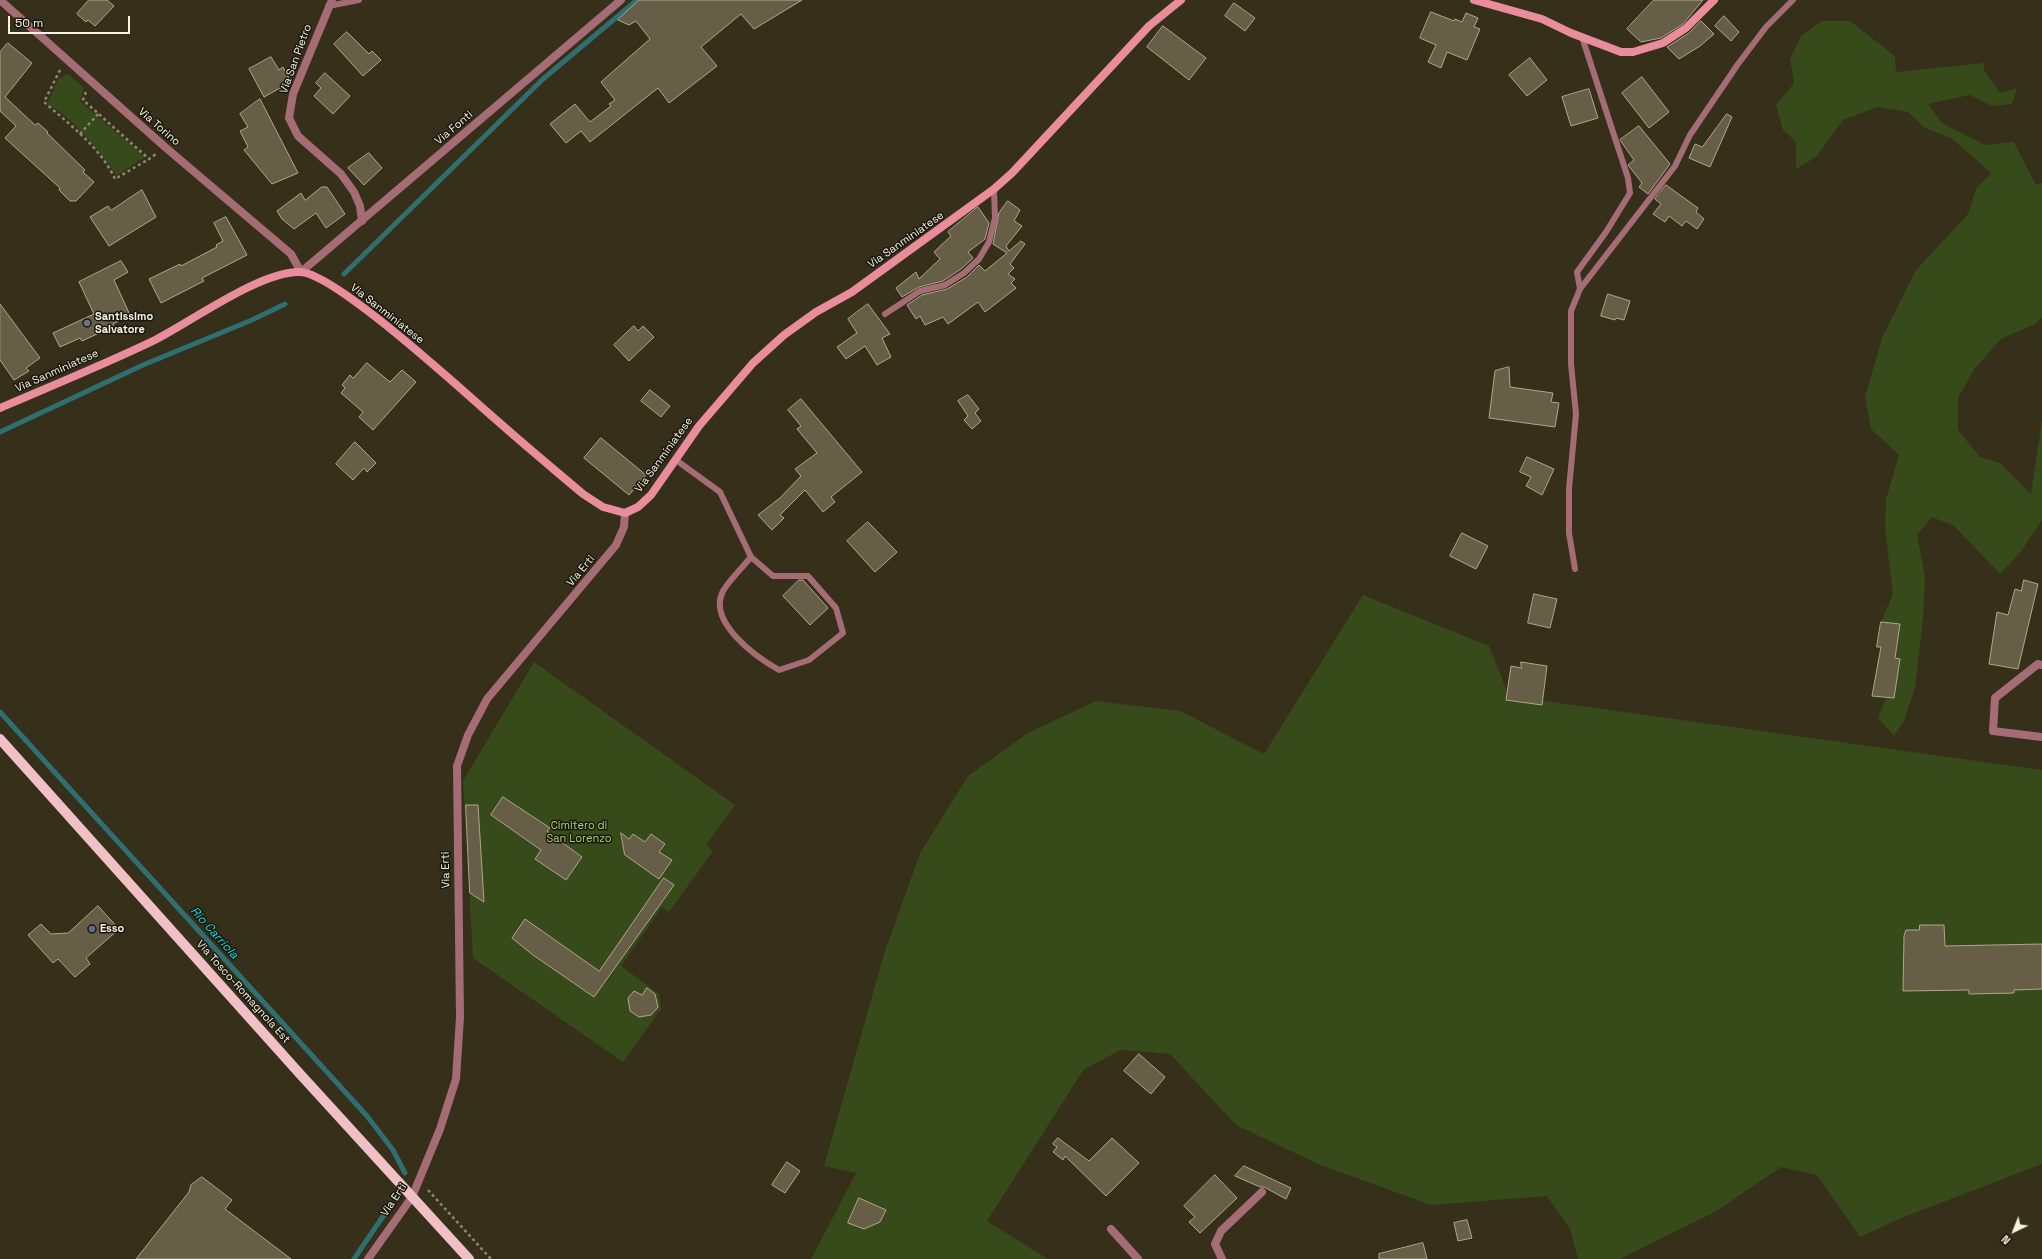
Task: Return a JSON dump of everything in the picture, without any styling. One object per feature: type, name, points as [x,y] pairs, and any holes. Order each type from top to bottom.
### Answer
[{"type":"main road","name":"Via Sanminiatese","points":[[0,408],[153,340],[248,288],[286,274],[301,272],[321,278],[347,296],[428,360],[583,494],[603,507],[625,513],[638,508],[651,496],[699,426],[753,363],[784,335],[816,312],[852,292],[994,189],[1012,173],[1149,26],[1180,0]]},
{"type":"main road","points":[[1474,0],[1542,19],[1621,52],[1633,52],[1662,43],[1686,28],[1714,0]]},
{"type":"main road","name":"Via Tosco-Romagnola Est","points":[[0,739],[469,1259]]},
{"type":"street","name":"Via Torino","points":[[0,0],[164,147],[291,254],[301,272]]},
{"type":"street","name":"Via Fonti","points":[[301,272],[620,0]]},
{"type":"street","name":"Via San Pietro","points":[[330,3],[293,94],[289,118],[298,136],[341,174],[354,192],[360,206],[362,221]]},
{"type":"street","name":"Via Erti","points":[[368,1259],[412,1196],[440,1129],[456,1080],[460,1017],[457,766],[468,735],[487,699],[616,545],[624,527],[625,513]]},
{"type":"street","points":[[2042,665],[2038,664],[1995,698],[1993,731],[2042,737]]},
{"type":"street","points":[[1222,1259],[1215,1244],[1221,1231],[1262,1192]]},
{"type":"street","points":[[1111,1229],[1138,1259]]},
{"type":"lane","points":[[330,3],[359,0]]},
{"type":"lane","points":[[1575,569],[1569,533],[1569,489],[1576,414],[1571,364],[1571,312],[1580,289],[1675,166],[1690,135],[1738,64],[1766,27],[1793,0]]},
{"type":"lane","points":[[1580,289],[1577,272],[1606,232],[1630,193],[1628,178],[1582,37]]},
{"type":"lane","points":[[885,314],[920,291],[945,285],[964,273],[979,259],[989,242],[995,218],[994,189]]},
{"type":"lane","points":[[676,460],[720,492],[751,557],[773,576],[808,576],[836,608],[843,633],[809,660],[779,670],[758,659],[736,639],[720,611],[723,591],[751,557]]},
{"type":"path","points":[[63,64],[44,102],[80,134],[101,156],[115,179],[149,159],[164,147]]},
{"type":"path","points":[[88,87],[83,100],[149,159]]},
{"type":"path","points":[[80,134],[98,114]]},
{"type":"path","points":[[419,1180],[491,1259]]},
{"type":"green space","points":[[1822,21],[1850,21],[1895,56],[1896,72],[1984,63],[1984,70],[2000,93],[2017,88],[2012,104],[1992,106],[1970,95],[1928,104],[1942,123],[1985,145],[2014,142],[2036,185],[2042,183],[2042,317],[2035,324],[2001,339],[1975,368],[1958,398],[1958,430],[1980,457],[2000,463],[2031,494],[2042,419],[2042,520],[2020,553],[2000,574],[1954,526],[1932,517],[1917,535],[1925,576],[1923,619],[1915,688],[1904,721],[1894,736],[1878,718],[1886,697],[1894,698],[1900,659],[1895,658],[1900,624],[1881,622],[1893,594],[1885,528],[1886,499],[1899,455],[1871,429],[1865,397],[1882,338],[1916,270],[1968,214],[1976,189],[1991,173],[1951,138],[1925,128],[1908,112],[1877,107],[1843,120],[1816,157],[1796,169],[1796,142],[1783,130],[1776,105],[1794,83],[1790,59],[1801,36]]},
{"type":"green space","points":[[68,74],[84,88],[80,101],[145,157],[116,176],[104,158],[75,125],[55,108],[47,104],[58,79]]},
{"type":"green space","points":[[1363,595],[1489,646],[1509,696],[2042,770],[2042,1164],[1899,1219],[1860,1237],[1817,1175],[1781,1167],[1715,1212],[1620,1259],[1578,1259],[1570,1229],[1547,1196],[1431,1205],[1318,1164],[1236,1125],[1170,1054],[1121,1050],[1084,1069],[987,1221],[1048,1259],[811,1259],[856,1173],[824,1166],[884,954],[920,853],[968,776],[1028,733],[1096,701],[1180,711],[1264,754]]},
{"type":"green space","name":"Cimitero di San Lorenzo","points":[[534,662],[735,805],[706,845],[713,851],[669,912],[662,907],[621,966],[659,994],[661,1009],[623,1062],[473,958],[463,781]]},
{"type":"building","points":[[89,0],[107,0],[114,6],[95,26],[88,20],[86,22],[77,14]]},
{"type":"building","points":[[639,0],[802,0],[754,29],[741,14],[701,47],[717,66],[669,103],[658,88],[590,142],[581,131],[566,143],[550,124],[575,104],[590,122],[611,106],[609,104],[615,100],[601,82],[650,39],[636,21],[629,25],[618,20]]},
{"type":"building","points":[[1654,0],[1703,0],[1683,24],[1661,38],[1641,42],[1627,29]]},
{"type":"building","points":[[1234,3],[1255,18],[1245,31],[1225,16]]},
{"type":"building","points":[[1431,12],[1454,21],[1455,19],[1462,22],[1466,13],[1478,18],[1474,27],[1480,29],[1467,60],[1447,52],[1441,68],[1428,62],[1436,45],[1420,38]]},
{"type":"building","points":[[1724,16],[1739,32],[1731,41],[1715,26]]},
{"type":"building","points":[[1701,21],[1714,34],[1700,46],[1679,59],[1667,47],[1689,33]]},
{"type":"building","points":[[1163,26],[1206,58],[1189,80],[1147,47]]},
{"type":"building","points":[[347,32],[369,54],[372,51],[381,60],[363,76],[334,44]]},
{"type":"building","points":[[8,43],[32,63],[5,97],[35,125],[38,123],[48,132],[47,133],[85,170],[83,172],[94,182],[76,201],[70,201],[59,190],[60,188],[5,138],[16,126],[0,111],[0,52]]},
{"type":"building","points":[[271,57],[279,70],[283,67],[291,82],[264,97],[249,69]]},
{"type":"building","points":[[1530,58],[1547,80],[1527,96],[1509,75]]},
{"type":"building","points":[[325,73],[350,96],[333,114],[314,96],[321,88],[316,83]]},
{"type":"building","points":[[1642,77],[1669,112],[1649,128],[1622,93]]},
{"type":"building","points":[[1589,89],[1598,118],[1571,126],[1562,97]]},
{"type":"building","points":[[260,99],[298,173],[272,184],[244,150],[248,147],[240,131],[248,127],[240,114]]},
{"type":"building","points":[[1727,114],[1732,117],[1710,167],[1689,158],[1695,144],[1702,147]]},
{"type":"building","points":[[1639,126],[1670,164],[1648,194],[1639,187],[1642,183],[1628,165],[1634,160],[1620,140]]},
{"type":"building","points":[[369,153],[382,168],[364,185],[348,168]]},
{"type":"building","points":[[1666,185],[1698,208],[1696,212],[1704,219],[1697,229],[1686,221],[1682,226],[1669,216],[1665,222],[1653,214],[1661,204],[1655,199]]},
{"type":"building","points":[[322,187],[327,187],[345,214],[326,228],[316,213],[294,229],[282,219],[277,211],[301,193],[305,200]]},
{"type":"building","points":[[142,190],[156,217],[109,246],[90,217],[108,206],[111,210]]},
{"type":"building","points":[[1008,201],[1020,210],[1014,221],[1022,226],[1006,246],[1009,251],[1021,241],[1025,244],[1010,264],[1014,268],[1008,274],[1015,279],[1011,283],[1016,288],[985,312],[978,302],[948,324],[943,317],[925,325],[920,316],[916,319],[907,305],[922,295],[947,289],[967,277],[979,265],[985,271],[1007,253],[993,244],[999,213]]},
{"type":"building","points":[[978,207],[989,223],[985,239],[968,252],[973,258],[961,269],[943,281],[919,287],[902,297],[896,288],[916,272],[919,279],[940,259],[934,252],[951,236],[948,232]]},
{"type":"building","points":[[226,217],[247,255],[202,278],[204,281],[161,303],[149,279],[180,264],[181,266],[217,247],[216,245],[223,241],[214,223]]},
{"type":"building","points":[[121,261],[128,272],[114,280],[130,315],[113,324],[114,326],[82,341],[80,338],[60,347],[53,333],[94,314],[79,282]]},
{"type":"building","points":[[1608,294],[1630,301],[1624,320],[1616,318],[1615,320],[1601,316]]},
{"type":"building","points":[[0,304],[40,358],[26,368],[29,371],[14,380],[0,360]]},
{"type":"building","points":[[868,304],[890,334],[882,338],[891,357],[877,365],[865,346],[846,359],[837,347],[857,333],[848,319]]},
{"type":"building","points":[[634,326],[638,331],[643,326],[654,337],[629,361],[614,345]]},
{"type":"building","points":[[367,363],[390,382],[402,370],[416,382],[373,430],[359,417],[363,412],[341,393],[345,388],[342,385],[350,375],[353,378]]},
{"type":"building","points":[[1509,367],[1510,387],[1553,393],[1551,402],[1559,403],[1555,427],[1489,418],[1495,371]]},
{"type":"building","points":[[650,390],[670,406],[661,417],[641,401]]},
{"type":"building","points":[[968,395],[979,409],[975,413],[981,421],[972,429],[964,420],[968,416],[958,401]]},
{"type":"building","points":[[801,399],[862,472],[831,497],[835,502],[823,512],[805,490],[780,515],[784,518],[772,530],[758,515],[780,498],[801,476],[795,469],[817,453],[797,429],[801,426],[788,410]]},
{"type":"building","points":[[601,438],[646,475],[629,495],[584,458]]},
{"type":"building","points":[[355,442],[376,463],[367,472],[364,468],[353,480],[336,464]]},
{"type":"building","points":[[1527,457],[1554,469],[1542,495],[1526,486],[1531,477],[1520,472]]},
{"type":"building","points":[[868,522],[897,552],[875,572],[847,541]]},
{"type":"building","points":[[1462,533],[1488,546],[1476,569],[1450,556]]},
{"type":"building","points":[[799,580],[803,580],[828,608],[810,625],[783,596]]},
{"type":"building","points":[[2024,580],[2038,584],[2018,669],[1989,664],[1997,612],[2008,615],[2015,589],[2021,591]]},
{"type":"building","points":[[1534,594],[1557,599],[1550,628],[1528,623]]},
{"type":"building","points":[[1881,622],[1900,624],[1895,658],[1900,659],[1894,698],[1872,696],[1881,647],[1877,647]]},
{"type":"building","points":[[1521,662],[1547,666],[1542,705],[1506,700],[1511,666],[1521,668]]},
{"type":"building","points":[[503,797],[550,828],[547,831],[582,857],[566,880],[535,859],[541,850],[491,815]]},
{"type":"building","points":[[466,805],[478,805],[484,902],[470,893]]},
{"type":"building","points":[[621,833],[629,839],[633,834],[645,842],[651,834],[665,844],[659,852],[672,860],[659,879],[625,855]]},
{"type":"building","points":[[664,878],[674,885],[594,997],[533,955],[512,938],[525,919],[599,971]]},
{"type":"building","points":[[98,906],[119,929],[86,958],[90,964],[75,977],[58,959],[53,963],[28,935],[41,924],[51,934],[68,933]]},
{"type":"building","points":[[1920,925],[1944,925],[1945,946],[2042,944],[2042,989],[2014,990],[2014,993],[1969,994],[1969,990],[1903,991],[1904,936],[1906,930],[1919,930]]},
{"type":"building","points":[[647,988],[655,994],[658,1007],[651,1015],[639,1017],[630,1011],[628,998],[634,991],[642,995]]},
{"type":"building","points":[[1139,1054],[1165,1077],[1151,1094],[1124,1071]]},
{"type":"building","points":[[1058,1138],[1089,1161],[1112,1138],[1139,1163],[1106,1196],[1065,1156],[1063,1160],[1053,1152],[1057,1147],[1053,1144]]},
{"type":"building","points":[[787,1162],[800,1171],[785,1193],[772,1185]]},
{"type":"building","points":[[1244,1166],[1291,1188],[1286,1199],[1264,1187],[1260,1187],[1235,1176]]},
{"type":"building","points":[[1215,1175],[1237,1198],[1200,1233],[1189,1222],[1195,1217],[1184,1206]]},
{"type":"building","points":[[202,1177],[232,1200],[225,1209],[291,1259],[136,1259],[189,1192],[191,1185]]},
{"type":"building","points":[[859,1198],[886,1210],[880,1222],[864,1229],[848,1223]]},
{"type":"building","points":[[1467,1220],[1472,1238],[1458,1241],[1454,1223]]},
{"type":"building","points":[[1423,1243],[1427,1259],[1379,1259],[1379,1254]]},
{"type":"waterway","points":[[344,274],[543,79],[637,0]]},
{"type":"waterway","points":[[0,432],[143,365],[252,320],[285,304]]},
{"type":"waterway","name":"Rio Carriola","points":[[0,712],[367,1116],[393,1150],[405,1173]]},
{"type":"waterway","name":"Rio Carriola","points":[[354,1259],[388,1209]]},
{"type":"place","name":"Santissimo Salvatore","points":[[87,323]]},
{"type":"place","name":"Esso","points":[[92,929]]}]
